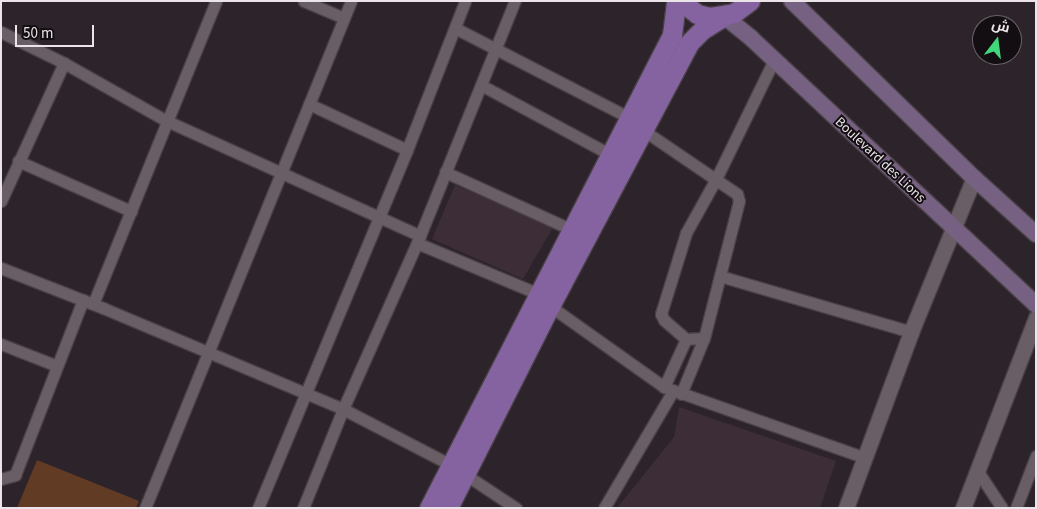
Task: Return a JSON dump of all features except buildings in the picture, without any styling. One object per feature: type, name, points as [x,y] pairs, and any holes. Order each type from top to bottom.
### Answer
[{"type":"main road","points":[[545,300],[572,230],[611,155],[637,124],[672,35],[676,1]]},
{"type":"main road","points":[[680,1],[697,14],[710,17],[734,13],[750,1]]},
{"type":"main road","points":[[792,1],[974,178],[1036,234]]},
{"type":"main road","points":[[429,508],[458,470],[637,124],[689,43],[702,30],[724,16]]},
{"type":"main road","name":"Boulevard des Lions","points":[[724,16],[774,60],[1036,305]]},
{"type":"main road","points":[[448,508],[458,470]]},
{"type":"street","points":[[1,479],[15,475],[57,366],[131,211],[216,1]]},
{"type":"street","points":[[304,1],[344,18]]},
{"type":"street","points":[[145,508],[351,1]]},
{"type":"street","points":[[258,508],[305,391],[407,150],[465,1]]},
{"type":"street","points":[[302,508],[343,409],[418,239],[515,1]]},
{"type":"street","points":[[455,28],[637,124],[737,194],[739,201],[704,338],[604,508]]},
{"type":"street","points":[[1,32],[64,63],[167,121],[281,174],[380,216],[418,239],[545,300],[673,391],[866,458]]},
{"type":"street","points":[[704,338],[686,339],[664,320],[661,314],[663,305],[686,233],[716,179],[774,60]]},
{"type":"street","points":[[1,201],[64,63]]},
{"type":"street","points":[[480,86],[611,155]]},
{"type":"street","points":[[309,104],[407,150]]},
{"type":"street","points":[[18,161],[131,211]]},
{"type":"street","points":[[1,169],[12,174]]},
{"type":"street","points":[[445,172],[572,230]]},
{"type":"street","points":[[846,508],[911,332],[974,178]]},
{"type":"street","points":[[1,268],[305,391],[458,470],[516,508]]},
{"type":"street","points":[[720,276],[911,332]]},
{"type":"street","points":[[963,508],[1036,318]]},
{"type":"street","points":[[673,391],[686,339]]},
{"type":"street","points":[[1,344],[57,366]]},
{"type":"street","points":[[1016,508],[1036,456]]},
{"type":"street","points":[[977,470],[1002,508]]},
{"type":"shaded area","points":[[455,185],[553,227],[523,279],[432,239]]},
{"type":"shaded area","points":[[679,407],[836,461],[820,508],[617,508],[674,437]]},
{"type":"shaded area","points":[[37,460],[139,501],[136,508],[17,508]]}]
